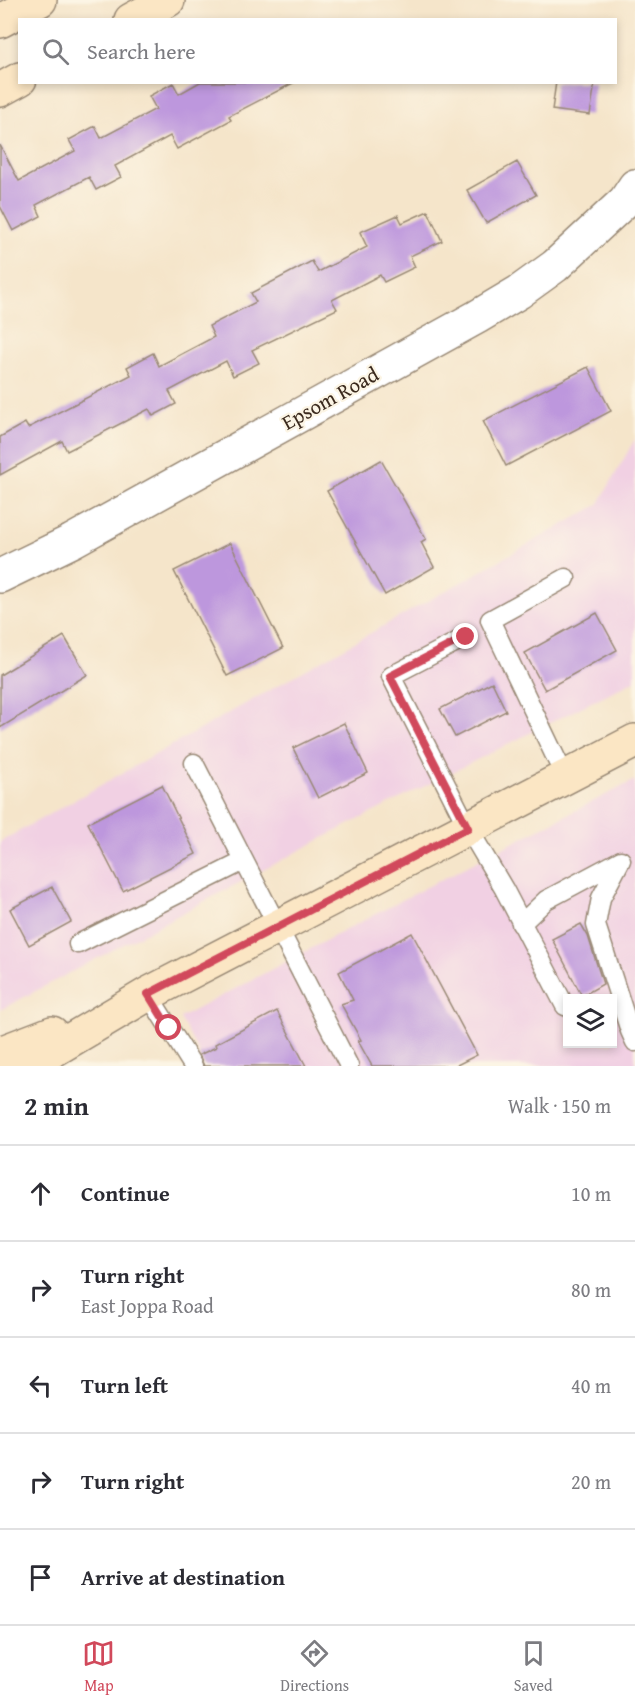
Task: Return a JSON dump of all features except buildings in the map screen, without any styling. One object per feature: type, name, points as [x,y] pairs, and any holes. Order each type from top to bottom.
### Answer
[{"type":"main road","points":[[0,21],[40,0]]},
{"type":"main road","points":[[135,18],[168,0]]},
{"type":"main road","points":[[0,90],[18,80]]},
{"type":"main road","points":[[27,1066],[140,998],[635,741]]},
{"type":"main road","points":[[0,1053],[140,998]]},
{"type":"street","name":"Epsom Road","points":[[0,576],[72,541],[519,292],[555,266],[625,201],[635,186]]},
{"type":"lane","points":[[566,578],[490,620],[566,777]]},
{"type":"lane","points":[[466,637],[390,676],[468,828],[504,889],[563,1002]]},
{"type":"lane","points":[[194,764],[349,1066]]},
{"type":"lane","points":[[522,924],[546,900],[628,857]]},
{"type":"lane","points":[[626,1032],[596,925],[601,898],[628,857]]},
{"type":"lane","points":[[78,944],[244,861]]},
{"type":"lane","points":[[140,998],[193,1066]]},
{"type":"shaded area","points":[[635,439],[635,680],[342,828],[0,1010],[0,842],[598,505]]},
{"type":"shaded area","points":[[635,780],[635,1066],[206,1066],[180,1018]]},
{"type":"route","points":[[169,1028],[148,994],[468,828],[390,676],[466,637]]}]
